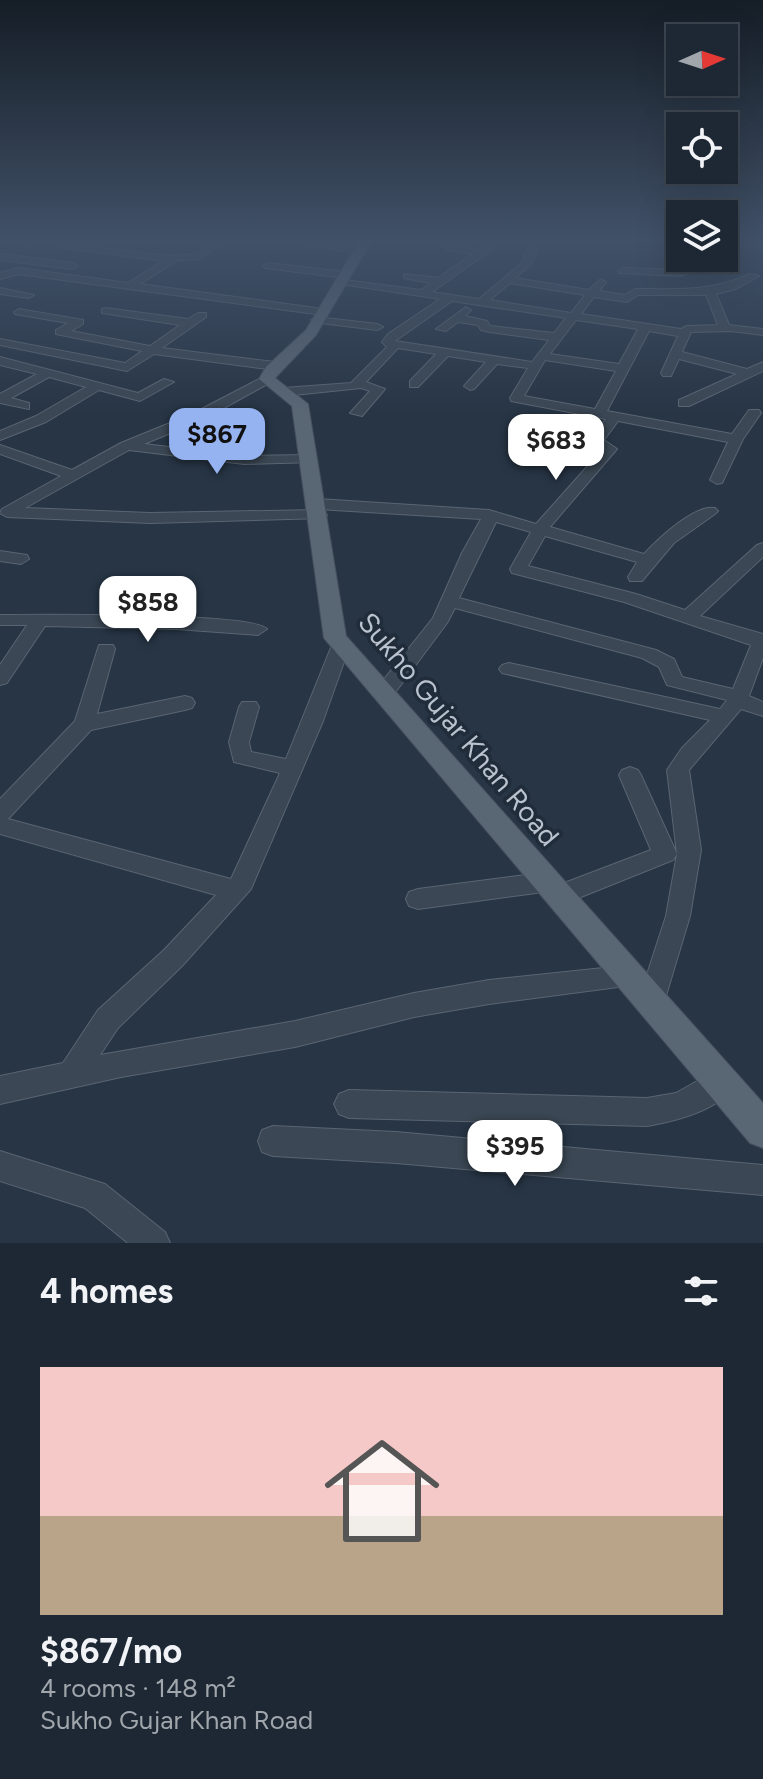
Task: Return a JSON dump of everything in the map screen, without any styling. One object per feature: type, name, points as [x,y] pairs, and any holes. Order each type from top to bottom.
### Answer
[{"type":"main road","points":[[275,379],[311,332],[331,298]]},
{"type":"main road","name":"Sukho Gujar Khan Road","points":[[275,379],[300,404],[319,510],[325,582],[335,638],[763,1130]]},
{"type":"street","points":[[211,298],[377,327]]},
{"type":"street","points":[[406,298],[438,306]]},
{"type":"street","points":[[450,298],[392,336],[388,342],[494,360],[623,368]]},
{"type":"street","points":[[458,298],[684,333]]},
{"type":"street","points":[[442,329],[484,298]]},
{"type":"street","points":[[588,298],[556,337],[516,398],[736,439]]},
{"type":"street","points":[[713,298],[725,328]]},
{"type":"street","points":[[106,311],[190,323]]},
{"type":"street","points":[[19,312],[79,322],[60,332],[152,349],[275,379],[347,389],[358,384],[394,344]]},
{"type":"street","points":[[0,342],[127,367],[202,315]]},
{"type":"street","points":[[457,318],[483,323],[490,329],[556,337]]},
{"type":"street","points":[[599,413],[645,327]]},
{"type":"street","points":[[667,373],[684,333],[690,328],[763,332]]},
{"type":"street","points":[[466,355],[475,345]]},
{"type":"street","points":[[414,384],[445,352]]},
{"type":"street","points":[[675,354],[748,373]]},
{"type":"street","points":[[470,386],[494,360]]},
{"type":"street","points":[[2,363],[140,397],[168,382]]},
{"type":"street","points":[[684,403],[763,366]]},
{"type":"street","points":[[24,406],[0,399],[48,373]]},
{"type":"street","points":[[4,514],[126,446],[197,417],[275,379]]},
{"type":"street","points":[[357,413],[379,389],[358,384]]},
{"type":"street","points":[[0,436],[35,423],[97,386]]},
{"type":"street","points":[[717,480],[736,439],[754,413]]},
{"type":"street","points":[[615,416],[596,441],[610,449],[541,528],[518,569],[762,641],[734,705],[678,770],[689,850],[678,916],[652,999]]},
{"type":"street","points":[[126,446],[244,460],[311,459]]},
{"type":"street","points":[[0,449],[71,475]]},
{"type":"street","points":[[4,514],[150,518],[319,510],[491,516],[647,560]]},
{"type":"street","points":[[636,577],[647,560],[676,531],[710,511]]},
{"type":"street","points":[[384,693],[432,632],[491,516]]},
{"type":"street","points":[[688,617],[763,548]]},
{"type":"street","points":[[0,556],[21,559]]},
{"type":"street","points":[[449,601],[649,654],[667,663],[674,681],[734,705]]},
{"type":"street","points":[[0,620],[146,623],[168,620],[258,629]]},
{"type":"street","points":[[0,679],[40,620]]},
{"type":"street","points":[[72,1074],[108,1019],[237,891],[259,852],[341,645]]},
{"type":"street","points":[[0,813],[84,724],[106,649]]},
{"type":"street","points":[[509,669],[763,709]]},
{"type":"street","points":[[84,724],[185,703]]},
{"type":"street","points":[[249,707],[239,742],[241,757],[292,768]]},
{"type":"street","points":[[418,899],[555,888],[665,854],[630,775]]},
{"type":"street","points":[[0,825],[237,891]]},
{"type":"street","points":[[0,1090],[295,1034],[414,1005],[489,992],[632,976]]},
{"type":"street","points":[[349,1104],[647,1112],[681,1106],[722,1081]]},
{"type":"street","points":[[273,1141],[324,1147],[410,1148],[509,1160],[763,1180]]},
{"type":"street","points":[[0,1166],[94,1195],[154,1243]]}]
